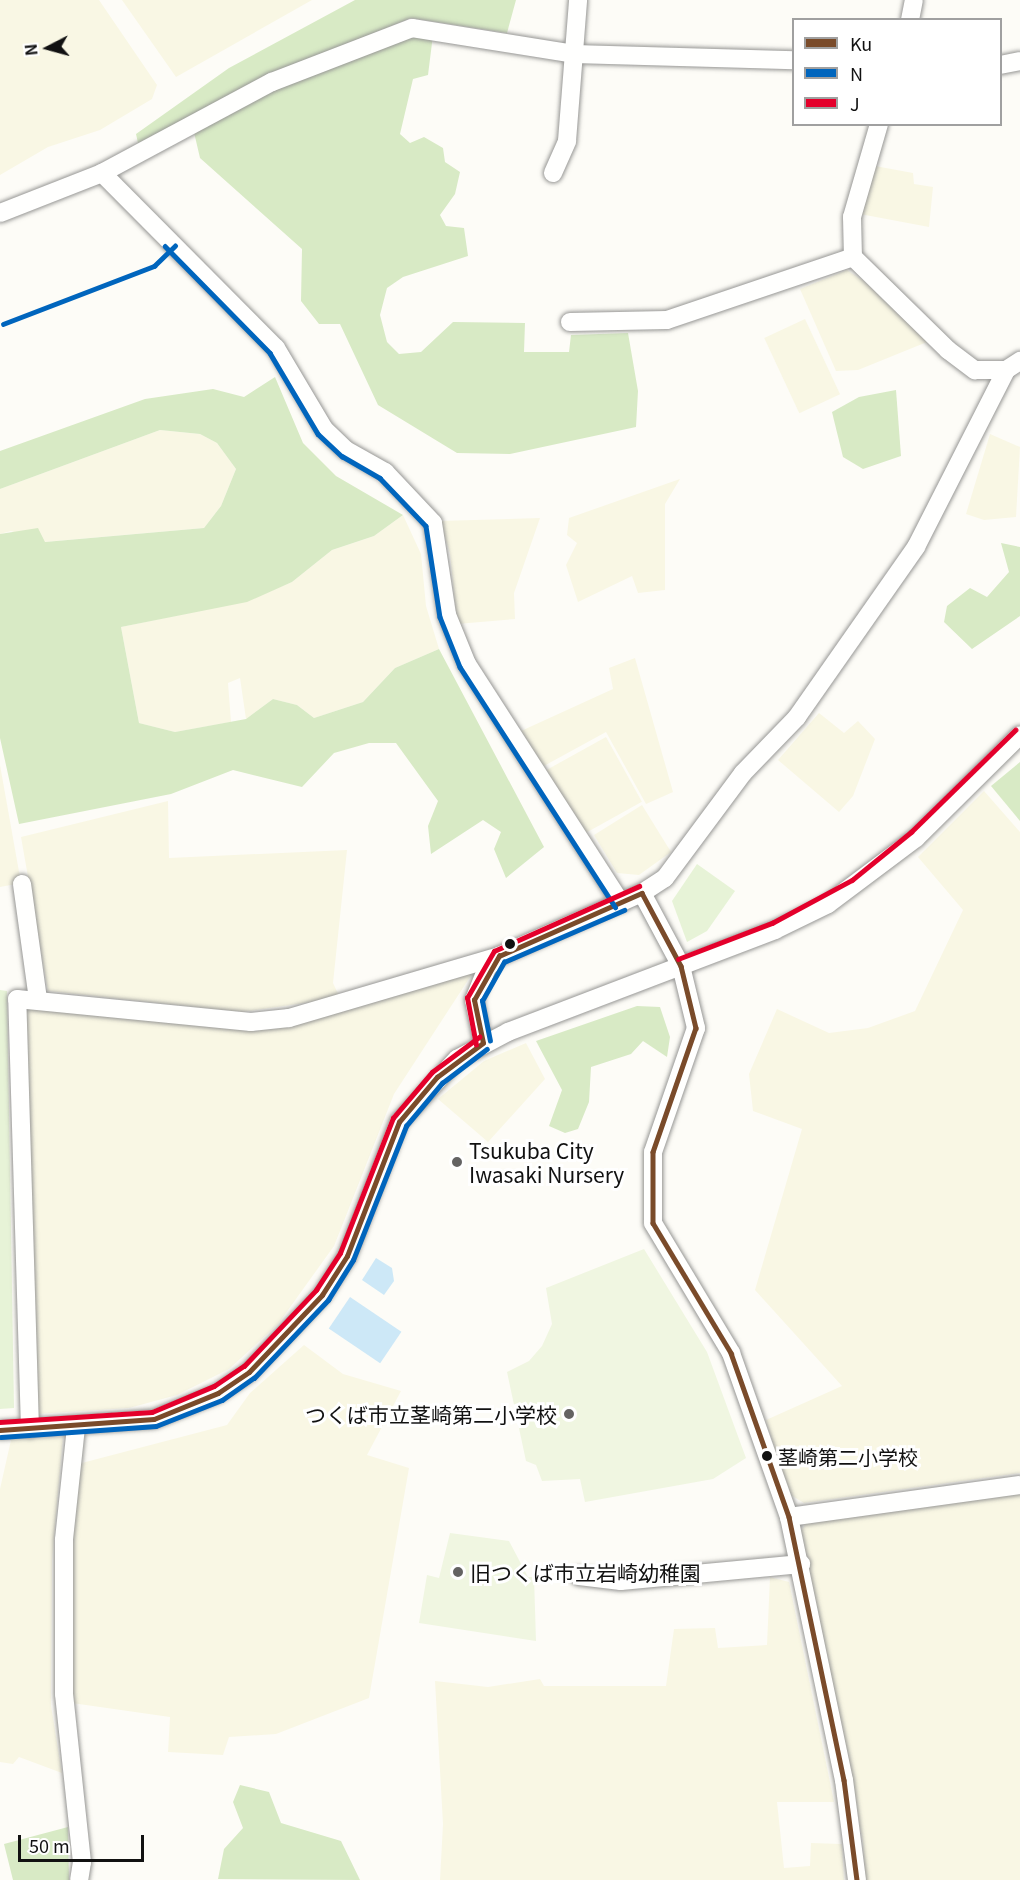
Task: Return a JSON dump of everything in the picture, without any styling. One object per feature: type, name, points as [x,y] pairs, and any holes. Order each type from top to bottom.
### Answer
[{"type":"street","points":[[553,173],[567,141],[578,0]]},
{"type":"street","points":[[910,18],[914,0]]},
{"type":"street","points":[[0,213],[102,173],[211,110],[393,32],[429,26],[574,54],[792,60]]},
{"type":"street","points":[[1002,65],[1020,61]]},
{"type":"street","points":[[878,126],[852,217],[853,257],[948,350],[975,370],[1013,366]]},
{"type":"street","points":[[102,173],[276,348],[324,429],[346,450],[385,472],[433,523],[447,615],[467,664],[621,903]]},
{"type":"street","points":[[570,322],[667,320],[853,257]]},
{"type":"street","points":[[30,1429],[14,1006],[17,999],[38,999],[251,1022],[279,1019],[499,956],[642,894],[665,878],[717,806],[843,657],[936,513],[1013,366]]},
{"type":"street","points":[[0,1430],[76,1427],[182,1410],[218,1393],[269,1355],[322,1296],[347,1256],[399,1122],[437,1077],[483,1042],[775,930],[856,886],[916,838],[1020,735]]},
{"type":"street","points":[[22,884],[38,999]]},
{"type":"street","points":[[642,894],[681,966],[696,1028],[653,1152],[653,1223],[731,1353],[789,1517],[801,1564],[857,1880]]},
{"type":"street","points":[[483,1042],[474,1000],[499,956]]},
{"type":"street","points":[[76,1427],[64,1540],[64,1682],[80,1880]]},
{"type":"street","points":[[789,1517],[1020,1485]]},
{"type":"street","points":[[579,1576],[621,1581],[801,1564]]},
{"type":"shaded area","points":[[0,0],[99,0],[157,85],[152,99],[100,130],[48,147],[0,175]]},
{"type":"shaded area","points":[[122,0],[312,0],[176,77]]},
{"type":"shaded area","points":[[875,166],[913,173],[914,184],[933,187],[929,227],[860,214]]},
{"type":"shaded area","points":[[847,270],[865,282],[927,342],[858,370],[836,371],[800,289]]},
{"type":"shaded area","points":[[805,319],[840,394],[799,413],[764,338]]},
{"type":"shaded area","points":[[160,430],[200,434],[217,443],[236,469],[221,506],[204,528],[44,542],[11,531],[0,534],[0,489]]},
{"type":"shaded area","points":[[990,434],[1020,447],[1016,517],[984,520],[966,514]]},
{"type":"shaded area","points":[[680,479],[665,504],[665,590],[638,593],[632,576],[578,602],[566,565],[577,543],[567,535],[569,518]]},
{"type":"shaded area","points":[[403,515],[421,554],[426,606],[439,649],[395,668],[363,702],[314,718],[297,705],[273,699],[246,719],[240,678],[228,683],[231,722],[175,732],[139,723],[121,627],[247,601],[292,582],[332,550],[374,536]]},
{"type":"shaded area","points":[[540,518],[514,593],[515,619],[457,624],[450,553],[439,521]]},
{"type":"shaded area","points":[[635,658],[673,792],[646,804],[606,732],[542,767],[521,731],[613,689],[609,668]]},
{"type":"shaded area","points":[[819,713],[844,733],[858,721],[875,739],[853,796],[839,812],[778,760]]},
{"type":"shaded area","points":[[606,737],[642,802],[582,835],[546,770]]},
{"type":"shaded area","points":[[0,765],[21,883],[0,887]]},
{"type":"shaded area","points":[[984,791],[1020,832],[1020,1473],[804,1503],[789,1494],[766,1420],[842,1386],[755,1290],[802,1129],[753,1111],[749,1074],[777,1009],[829,1033],[868,1028],[915,1011],[963,910],[918,857]]},
{"type":"shaded area","points":[[168,801],[169,858],[347,850],[333,983],[340,998],[242,1012],[48,991],[21,837]]},
{"type":"shaded area","points":[[642,805],[671,852],[639,875],[617,873],[594,835]]},
{"type":"shaded area","points":[[467,970],[472,974],[394,1094],[334,1246],[278,1324],[229,1369],[177,1395],[129,1408],[35,1414],[24,1010],[31,1006],[289,1026]]},
{"type":"shaded area","points":[[526,1043],[545,1079],[488,1142],[438,1099],[484,1061]]},
{"type":"shaded area","points":[[304,1345],[343,1374],[401,1391],[367,1455],[409,1468],[369,1698],[276,1734],[229,1737],[223,1755],[168,1752],[170,1717],[72,1703],[68,1548],[78,1464],[227,1425],[250,1393]]},
{"type":"shaded area","points":[[63,1437],[52,1560],[51,1706],[62,1773],[19,1757],[13,1764],[0,1762],[0,1489],[11,1440]]},
{"type":"shaded area","points":[[1020,1492],[1020,1880],[865,1880],[863,1841],[800,1533],[808,1520]]},
{"type":"shaded area","points":[[770,1577],[789,1582],[834,1802],[777,1802],[784,1868],[810,1866],[811,1843],[842,1844],[844,1880],[440,1880],[443,1824],[435,1681],[488,1687],[540,1679],[544,1686],[666,1686],[674,1629],[715,1628],[718,1648],[767,1645]]},
{"type":"green space","points":[[355,0],[516,0],[507,33],[411,18],[285,69],[138,143],[136,134],[229,68]]},
{"type":"green space","points":[[433,35],[428,75],[413,79],[400,134],[410,143],[424,137],[443,148],[445,162],[460,172],[455,194],[440,215],[446,226],[464,228],[468,256],[403,277],[387,288],[380,315],[387,342],[399,354],[421,352],[453,322],[525,323],[524,352],[569,352],[571,335],[628,333],[638,391],[636,427],[510,454],[457,453],[378,405],[340,324],[319,324],[301,301],[302,249],[200,158],[193,128],[256,95],[403,36]]},
{"type":"green space","points":[[275,377],[303,443],[336,476],[403,515],[374,536],[332,550],[292,582],[247,602],[121,627],[139,723],[175,732],[246,719],[273,699],[297,705],[314,718],[363,702],[395,668],[439,649],[544,847],[506,878],[494,849],[501,832],[483,820],[431,854],[428,826],[438,801],[396,743],[369,743],[334,753],[302,787],[233,770],[171,794],[19,824],[0,738],[0,534],[38,528],[45,542],[204,528],[221,506],[236,469],[217,443],[200,434],[160,430],[0,489],[0,451],[145,399],[213,389],[244,397]]},
{"type":"green space","points":[[896,390],[901,456],[863,469],[843,457],[832,412],[859,397]]},
{"type":"green space","points":[[1001,543],[1020,547],[1020,616],[972,649],[944,622],[947,606],[970,588],[987,597],[1009,572]]},
{"type":"green space","points":[[1020,762],[1020,821],[991,786]]},
{"type":"green space","points":[[697,864],[735,891],[707,931],[687,942],[672,901]]},
{"type":"green space","points":[[0,990],[7,991],[14,1408],[0,1409]]},
{"type":"green space","points":[[637,1006],[660,1007],[670,1037],[667,1057],[643,1041],[631,1054],[591,1067],[589,1102],[578,1129],[565,1133],[549,1126],[562,1090],[536,1041]]},
{"type":"green space","points":[[644,1249],[707,1352],[746,1458],[713,1479],[585,1502],[580,1479],[542,1481],[536,1465],[526,1461],[507,1372],[529,1361],[542,1346],[552,1324],[546,1288]]},
{"type":"green space","points":[[450,1533],[509,1541],[528,1577],[534,1577],[536,1641],[419,1623],[427,1575],[439,1578]]},
{"type":"green space","points":[[240,1785],[269,1792],[281,1823],[341,1841],[360,1880],[218,1879],[224,1849],[243,1828],[233,1802]]},
{"type":"green space","points":[[68,1827],[69,1880],[13,1880],[4,1844]]},
{"type":"water","points":[[376,1258],[392,1268],[394,1281],[384,1295],[362,1280]]},
{"type":"water","points":[[350,1297],[401,1332],[380,1363],[329,1329]]},
{"type":"transit line","name":"N","points":[[165,246],[270,353],[318,434],[342,456],[380,478],[426,526],[440,617],[460,667],[615,907]]},
{"type":"transit line","name":"N","points":[[3,324],[154,266],[175,246]]},
{"type":"transit line","name":"J","points":[[678,959],[772,923],[852,880],[911,832],[1015,730]]},
{"type":"transit line","name":"J","points":[[476,1045],[467,998],[494,951],[639,886]]},
{"type":"transit line","name":"Ku","points":[[642,893],[681,966],[696,1028],[653,1152],[653,1223],[731,1353],[789,1517],[844,1780],[857,1880]]},
{"type":"transit line","name":"Ku","points":[[483,1043],[474,1000],[499,956],[642,893]]},
{"type":"transit line","name":"N","points":[[490,1041],[482,1001],[504,962],[624,910]]},
{"type":"transit line","name":"J","points":[[0,1422],[152,1412],[214,1386],[244,1366],[316,1290],[340,1253],[393,1118],[432,1072],[479,1037]]},
{"type":"transit line","name":"Ku","points":[[0,1430],[154,1419],[218,1393],[249,1372],[322,1295],[347,1256],[399,1122],[437,1077],[483,1043]]},
{"type":"transit line","name":"N","points":[[1,1437],[156,1426],[222,1400],[254,1378],[328,1300],[353,1260],[406,1126],[442,1083],[487,1049]]},
{"type":"place","name":"Tsukuba City Iwasaki Nursery","points":[[457,1162]]},
{"type":"place","name":"つくば市立茎崎第二小学校","points":[[569,1414]]},
{"type":"place","name":"茎崎第二小学校","points":[[767,1456]]},
{"type":"place","name":"旧つくば市立岩崎幼稚園","points":[[458,1572]]}]
